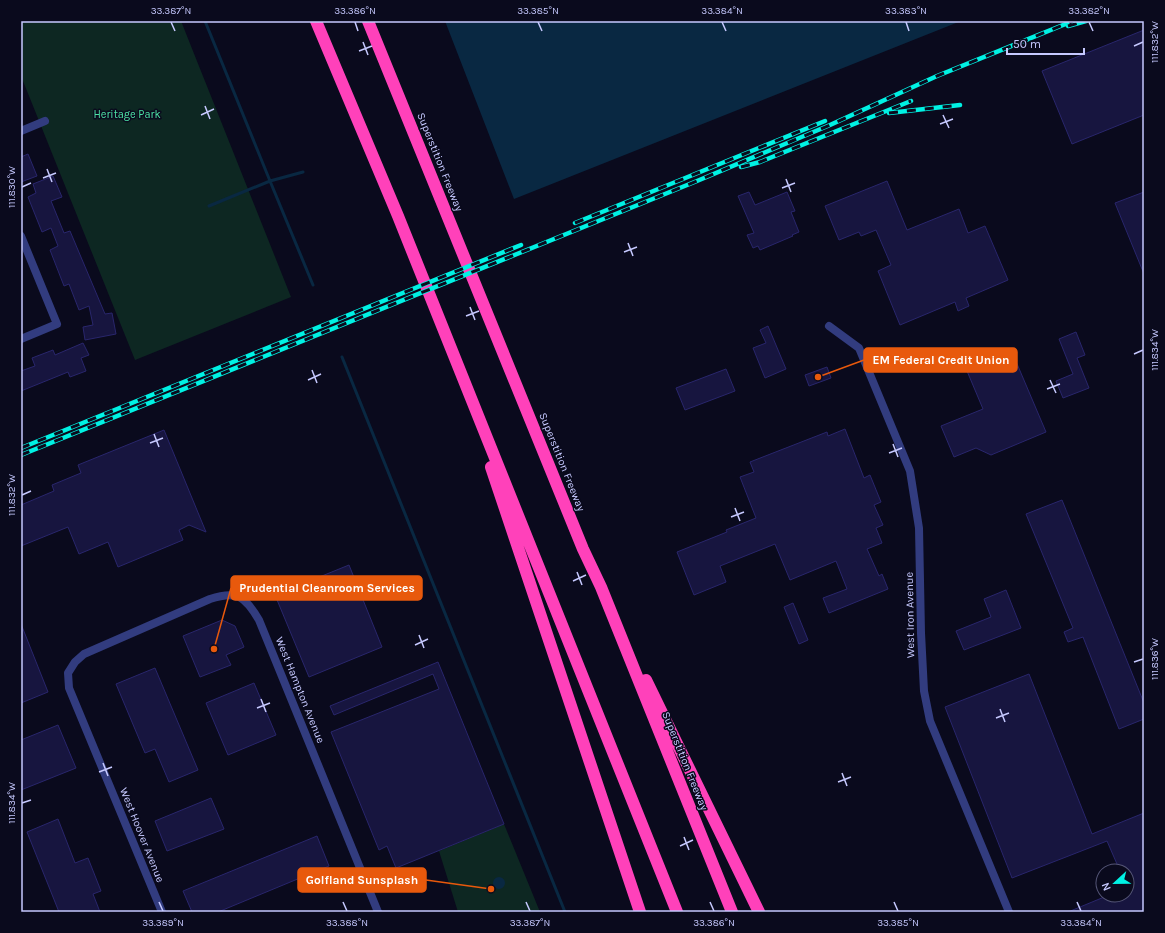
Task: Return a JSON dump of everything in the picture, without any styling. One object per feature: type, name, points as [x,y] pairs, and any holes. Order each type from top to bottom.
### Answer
[{"type":"highway","points":[[316,21],[398,216],[677,912]]},
{"type":"highway","name":"Superstition Freeway","points":[[368,21],[583,549],[601,587],[732,912]]},
{"type":"highway","points":[[372,21],[390,73]]},
{"type":"highway","points":[[446,335],[640,912]]},
{"type":"highway","points":[[601,587],[759,912]]},
{"type":"street","points":[[21,131],[45,121]]},
{"type":"street","points":[[21,236],[57,324],[21,339]]},
{"type":"street","name":"West Iron Avenue","points":[[829,326],[859,348],[910,471],[920,528],[921,633],[924,691],[930,721],[1009,912]]},
{"type":"street","name":"West Hampton Avenue","points":[[124,635],[224,594],[240,597],[251,607],[259,620],[378,912]]},
{"type":"street","name":"West Hoover Avenue","points":[[124,635],[84,654],[75,662],[68,673],[70,688],[162,912]]},
{"type":"green space","name":"Heritage Park","points":[[21,21],[181,21],[291,297],[135,360],[21,76]]},
{"type":"green space","points":[[504,824],[540,912],[458,912],[439,851]]},
{"type":"water","points":[[445,21],[961,21],[514,199]]},
{"type":"water","points":[[501,877],[504,878],[504,888],[497,889],[494,888],[493,881],[494,878]]},
{"type":"building","points":[[1144,30],[1144,115],[1072,144],[1042,71]]},
{"type":"building","points":[[28,154],[37,176],[21,182],[21,157]]},
{"type":"building","points":[[53,176],[62,197],[51,201],[64,233],[70,231],[105,314],[112,313],[116,334],[85,340],[83,327],[93,325],[89,306],[79,310],[69,284],[64,286],[50,250],[58,246],[51,228],[42,232],[28,197],[36,193],[33,184]]},
{"type":"building","points":[[887,181],[907,230],[959,209],[968,233],[985,226],[1008,280],[966,298],[969,306],[958,311],[955,302],[900,325],[878,271],[891,265],[876,230],[861,236],[859,232],[839,240],[825,206]]},
{"type":"building","points":[[749,192],[755,205],[787,192],[795,211],[791,212],[799,232],[760,250],[758,246],[753,248],[747,235],[754,233],[738,196]]},
{"type":"building","points":[[1144,192],[1144,274],[1115,203]]},
{"type":"building","points":[[768,326],[786,369],[765,378],[753,348],[766,343],[760,330]]},
{"type":"building","points":[[1076,332],[1085,355],[1077,358],[1089,388],[1063,398],[1056,381],[1073,374],[1059,339]]},
{"type":"building","points":[[83,343],[89,355],[81,358],[86,371],[70,377],[68,372],[21,391],[21,371],[35,366],[32,358],[53,350],[55,355]]},
{"type":"building","points":[[1012,352],[1046,432],[991,455],[976,448],[954,457],[941,426],[983,409],[967,371]]},
{"type":"building","points":[[827,367],[831,378],[809,386],[805,375]]},
{"type":"building","points":[[726,369],[735,391],[685,410],[676,388]]},
{"type":"building","points":[[845,429],[864,478],[870,475],[881,502],[874,505],[883,525],[876,528],[882,543],[867,549],[879,576],[882,574],[888,589],[829,613],[823,598],[847,589],[836,561],[790,580],[775,544],[720,566],[726,582],[694,595],[677,552],[727,532],[726,530],[756,518],[740,477],[754,472],[750,462],[827,432],[828,436]]},
{"type":"building","points":[[164,430],[206,532],[189,525],[179,530],[183,540],[118,567],[108,542],[79,554],[68,527],[21,546],[21,505],[54,491],[52,485],[81,473],[78,465]]},
{"type":"building","points":[[1062,500],[1144,703],[1144,719],[1119,729],[1083,637],[1068,642],[1064,632],[1073,628],[1026,514]]},
{"type":"building","points":[[349,565],[382,647],[309,677],[275,595]]},
{"type":"building","points":[[1006,590],[1021,628],[964,650],[956,631],[991,617],[984,599]]},
{"type":"building","points":[[793,603],[808,640],[799,644],[784,607]]},
{"type":"building","points":[[222,620],[235,626],[244,647],[226,655],[231,665],[200,677],[183,636]]},
{"type":"building","points":[[21,624],[48,692],[21,703]]},
{"type":"building","points":[[438,662],[504,824],[396,868],[387,846],[379,850],[331,732],[439,689],[433,674],[334,715],[330,706]]},
{"type":"building","points":[[155,668],[198,770],[169,782],[155,749],[145,753],[116,684]]},
{"type":"building","points":[[1029,674],[1092,834],[1144,813],[1144,912],[1068,912],[1095,901],[1095,903],[1135,903],[1135,863],[1117,863],[1107,841],[1012,878],[945,707]]},
{"type":"building","points":[[254,683],[276,735],[228,755],[206,703]]},
{"type":"building","points":[[58,725],[76,768],[21,790],[21,740]]},
{"type":"building","points":[[211,798],[224,829],[167,851],[155,821]]},
{"type":"building","points":[[58,819],[75,863],[88,858],[101,891],[93,894],[100,912],[59,912],[27,832]]},
{"type":"building","points":[[317,836],[329,866],[218,912],[192,912],[183,891]]},
{"type":"waterway","points":[[205,21],[313,285]]},
{"type":"waterway","points":[[209,206],[270,181],[303,172]]},
{"type":"waterway","points":[[342,357],[565,912]]},
{"type":"railway","points":[[21,455],[697,181],[830,125],[937,76],[1073,21]]},
{"type":"railway","points":[[1068,26],[1086,21]]},
{"type":"railway","points":[[741,167],[760,162],[911,101]]},
{"type":"railway","points":[[889,113],[960,105]]},
{"type":"railway","points":[[575,223],[825,121]]},
{"type":"railway","points":[[21,448],[521,245]]},
{"type":"place","name":"EM Federal Credit Union","points":[[818,377]]},
{"type":"place","name":"Prudential Cleanroom Services","points":[[214,649]]},
{"type":"place","name":"Golfland Sunsplash","points":[[491,889]]}]
